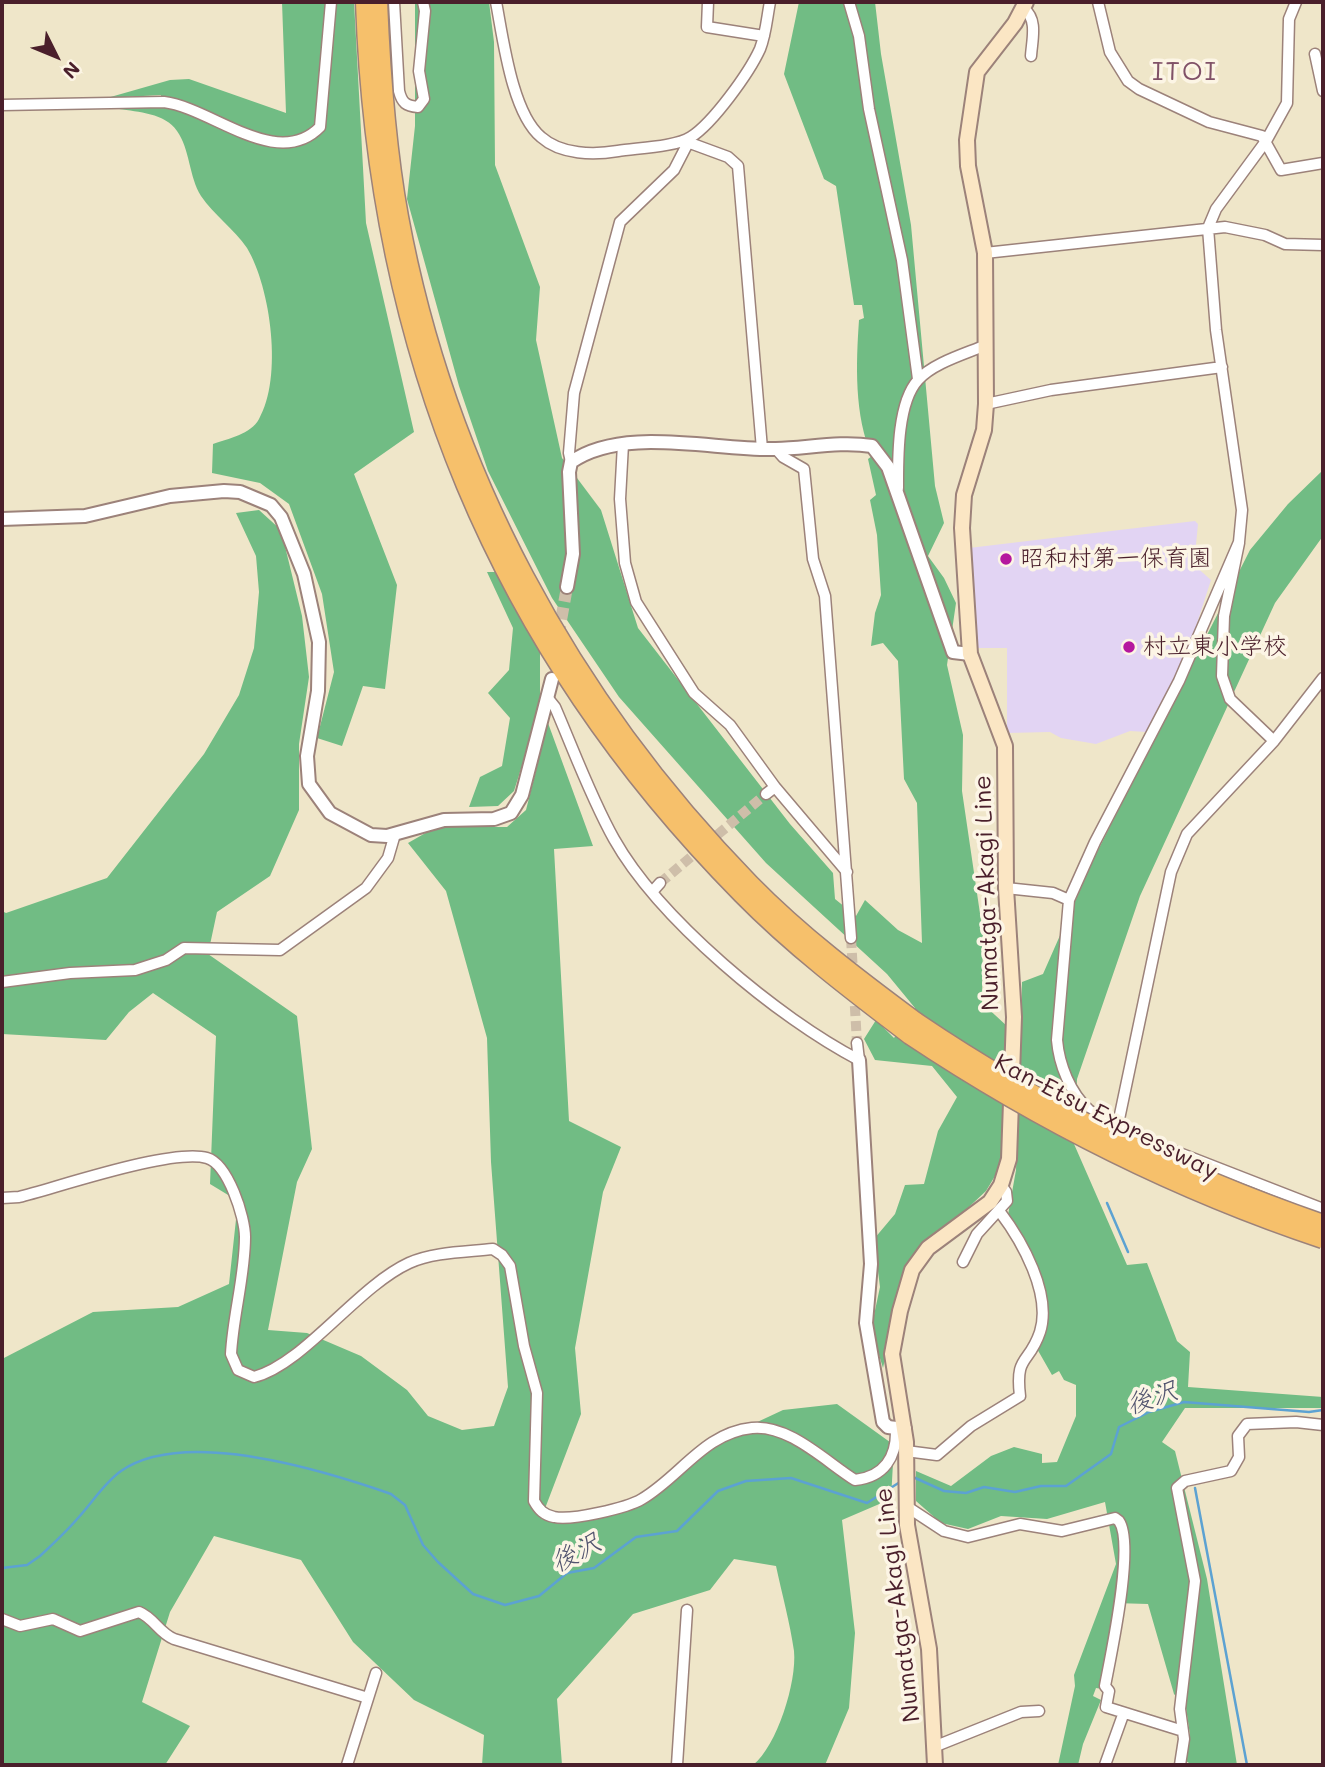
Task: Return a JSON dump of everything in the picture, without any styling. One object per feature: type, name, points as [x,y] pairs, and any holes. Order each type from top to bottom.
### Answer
[{"type":"highway","name":"Kan-Etsu Expressway","points":[[365,2],[377,159],[386,220],[404,302],[450,446],[504,569],[567,679],[642,781],[690,839],[795,944],[913,1028],[989,1087],[1124,1159],[1200,1193],[1323,1239]]},
{"type":"highway","name":"Kan-Etsu Expressway","points":[[378,2],[391,165],[412,277],[440,382],[460,439],[521,572],[544,616],[612,722],[699,830],[751,885],[913,1028],[1128,1146],[1216,1184],[1323,1224]]},
{"type":"main road","name":"Numatga-Akagi Line","points":[[935,1765],[929,1649],[905,1498],[905,1457],[892,1354],[912,1270],[928,1248],[982,1209],[1001,1185],[1008,1167],[1011,1141],[1014,1017],[1006,888],[1005,746],[970,654],[962,528],[964,495],[984,430],[986,404],[985,253],[968,166],[972,91],[980,65],[1025,5]]},
{"type":"street","points":[[2,105],[164,102],[179,104],[231,128],[280,145],[299,142],[320,127],[331,2]]},
{"type":"street","points":[[394,2],[401,101],[418,107],[424,99],[419,71],[425,11],[423,2]]},
{"type":"street","points":[[496,2],[515,88],[524,111],[540,137],[562,148],[598,154],[691,140],[728,156],[738,170],[762,449]]},
{"type":"street","points":[[708,2],[707,27],[764,36]]},
{"type":"street","points":[[566,587],[573,554],[569,487],[572,462],[569,453],[574,393],[620,222],[674,170],[691,140],[754,60],[764,36],[770,2]]},
{"type":"street","points":[[849,2],[859,36],[869,109],[902,260],[918,379]]},
{"type":"street","points":[[1098,2],[1110,52],[1128,81],[1139,89],[1209,122],[1247,130],[1266,141],[1281,170],[1323,163]]},
{"type":"street","points":[[1274,741],[1230,699],[1222,676],[1224,616],[1240,550],[1242,510],[1222,366],[1208,228],[1216,209],[1266,141],[1287,103],[1289,19],[1296,2]]},
{"type":"street","points":[[1025,5],[1032,16],[1033,24],[1031,56]]},
{"type":"street","points":[[1315,54],[1323,91]]},
{"type":"street","points":[[985,253],[1208,228],[1245,230],[1285,244],[1323,245]]},
{"type":"street","points":[[898,499],[902,422],[911,391],[918,379],[986,345]]},
{"type":"street","points":[[986,404],[1051,390],[1222,366]]},
{"type":"street","points":[[572,462],[595,450],[623,444],[655,442],[762,449],[859,444],[872,446],[888,467],[953,652],[970,654]]},
{"type":"street","points":[[623,444],[620,499],[624,550],[636,602],[694,693],[730,725],[770,791],[846,872]]},
{"type":"street","points":[[776,449],[783,457],[801,466],[806,475],[813,559],[825,596],[851,938]]},
{"type":"street","points":[[2,519],[85,516],[170,496],[224,491],[257,497],[271,505],[281,517],[304,574],[319,642],[318,691],[307,756],[311,788],[318,800],[339,820],[371,835],[395,834],[444,820],[494,819],[517,807],[552,679]]},
{"type":"street","points":[[1239,542],[1179,681],[1069,900],[1057,1040],[1059,1063],[1089,1110],[1118,1124],[1133,1135],[1323,1209]]},
{"type":"street","points":[[1118,1124],[1168,884],[1179,848],[1187,834],[1222,794],[1274,741],[1323,678]]},
{"type":"street","points":[[547,697],[555,707],[614,839],[652,892],[713,955],[783,1011],[859,1060]]},
{"type":"street","points":[[2,982],[70,973],[135,970],[166,960],[184,948],[272,952],[287,948],[366,888],[388,858],[395,834]]},
{"type":"street","points":[[652,892],[660,883]]},
{"type":"street","points":[[1006,888],[1053,893],[1069,900]]},
{"type":"street","points":[[2,1198],[19,1197],[165,1160],[205,1157],[213,1160],[222,1171],[242,1213],[245,1236],[231,1354],[238,1370],[254,1377],[272,1370],[289,1358],[373,1287],[411,1262],[493,1249],[510,1266],[524,1346],[537,1393],[534,1502],[539,1510],[553,1517],[606,1510],[640,1501],[721,1435],[754,1428],[791,1438],[855,1480],[865,1479],[890,1462],[901,1429],[883,1422],[866,1323],[871,1264],[857,1043]]},
{"type":"street","points":[[963,1262],[977,1234],[1000,1212],[1007,1201],[1001,1185]]},
{"type":"street","points":[[905,1457],[941,1453],[971,1426],[1020,1396],[1017,1371],[1041,1325],[1039,1288],[1024,1248],[1000,1212]]},
{"type":"street","points":[[1180,1765],[1183,1731],[1180,1709],[1195,1581],[1177,1488],[1185,1480],[1231,1471],[1239,1457],[1238,1436],[1247,1424],[1296,1422],[1323,1425]]},
{"type":"street","points":[[905,1498],[944,1531],[968,1537],[1020,1524],[1062,1531],[1115,1518],[1119,1521],[1124,1537],[1119,1605],[1105,1686],[1109,1691],[1106,1707],[1183,1731]]},
{"type":"street","points":[[677,1765],[687,1610]]},
{"type":"street","points":[[2,1619],[20,1626],[60,1620],[80,1631],[139,1612],[152,1619],[164,1635],[174,1639],[368,1698]]},
{"type":"street","points":[[347,1765],[376,1673]]},
{"type":"street","points":[[936,1746],[1020,1712],[1039,1711]]},
{"type":"street","points":[[1105,1765],[1124,1714]]},
{"type":"shaded area","points":[[1195,521],[1198,524],[1194,565],[1211,580],[1189,648],[1150,729],[1147,732],[1130,731],[1096,744],[1061,738],[1050,732],[1007,733],[1007,648],[975,648],[969,548]]},
{"type":"green space","points":[[282,2],[354,2],[366,223],[414,432],[354,474],[397,585],[385,689],[363,686],[342,746],[317,738],[334,672],[322,594],[289,504],[260,483],[212,473],[213,444],[251,429],[259,419],[271,381],[268,309],[255,265],[242,241],[201,196],[185,146],[172,125],[151,114],[119,109],[160,106],[161,95],[107,98],[170,80],[189,79],[286,113]]},
{"type":"green space","points":[[415,2],[489,2],[494,42],[495,165],[540,287],[536,340],[562,458],[601,510],[638,628],[790,824],[833,873],[835,899],[856,916],[865,900],[898,930],[922,943],[917,803],[904,779],[898,661],[883,643],[871,646],[875,613],[881,595],[877,535],[870,500],[876,495],[868,459],[872,456],[859,407],[857,354],[859,320],[864,318],[862,305],[854,305],[836,186],[824,179],[784,74],[799,2],[875,2],[881,54],[911,225],[935,486],[944,523],[928,556],[944,578],[956,603],[947,665],[963,735],[962,791],[983,934],[982,1003],[1008,1027],[1002,1117],[1004,1161],[986,1191],[955,1220],[935,1233],[905,1266],[883,1368],[871,1329],[880,1287],[874,1239],[895,1214],[905,1185],[924,1184],[938,1131],[957,1097],[932,1066],[875,1060],[864,1039],[876,1020],[894,1038],[915,1008],[887,974],[766,863],[619,697],[552,598],[488,471],[459,386],[407,199],[415,126]]},
{"type":"green space","points":[[1323,470],[1323,536],[1275,603],[1140,896],[1077,1079],[1074,1144],[1127,1265],[1147,1263],[1177,1341],[1190,1352],[1188,1387],[1323,1397],[1323,1408],[1185,1408],[1162,1442],[1175,1451],[1207,1579],[1237,1765],[1192,1765],[1186,1761],[1190,1735],[1186,1708],[1174,1694],[1148,1604],[1114,1603],[1102,1689],[1096,1688],[1093,1696],[1101,1700],[1083,1744],[1078,1765],[1058,1765],[1075,1686],[1074,1675],[1116,1564],[1105,1502],[1047,1519],[1001,1516],[968,1529],[941,1523],[916,1501],[916,1471],[951,1486],[991,1456],[1014,1447],[1042,1454],[1042,1463],[1057,1462],[1076,1416],[1076,1385],[1064,1380],[1059,1371],[1052,1375],[1036,1347],[1043,1336],[1031,1255],[1008,1215],[1016,1170],[1022,982],[1043,974],[1095,856],[1250,550],[1288,504]]},
{"type":"green space","points":[[259,510],[281,530],[302,616],[309,677],[299,744],[299,810],[270,876],[217,912],[208,954],[297,1016],[312,1149],[297,1182],[268,1330],[307,1333],[361,1356],[407,1390],[428,1416],[462,1430],[494,1426],[508,1387],[491,1162],[487,1038],[446,891],[408,843],[436,827],[507,827],[526,810],[548,723],[593,846],[554,849],[569,1121],[621,1147],[603,1192],[575,1348],[581,1414],[541,1519],[570,1522],[640,1505],[721,1439],[783,1410],[837,1404],[894,1445],[891,1499],[842,1520],[855,1633],[849,1708],[825,1765],[753,1765],[770,1744],[784,1712],[794,1664],[792,1640],[776,1566],[734,1559],[710,1590],[633,1614],[557,1699],[562,1765],[482,1765],[484,1735],[414,1700],[353,1642],[301,1560],[214,1536],[170,1612],[142,1702],[190,1726],[165,1765],[2,1765],[2,1359],[93,1312],[178,1307],[229,1284],[238,1201],[210,1184],[216,1036],[153,993],[129,1012],[106,1040],[2,1034],[2,911],[6,913],[107,878],[204,754],[239,695],[254,648],[259,592],[256,556],[236,513]]},
{"type":"green space","points":[[487,572],[495,572],[540,649],[540,708],[514,791],[498,806],[469,807],[480,777],[502,766],[510,718],[488,693],[509,670],[513,628]]},
{"type":"waterway","points":[[1107,1203],[1128,1252]]},
{"type":"waterway","name":"後沢","points":[[913,1477],[944,1491],[966,1493],[984,1487],[1015,1492],[1041,1486],[1066,1486],[1111,1454],[1119,1427],[1149,1412],[1184,1402],[1309,1412],[1323,1410]]},
{"type":"waterway","name":"後沢","points":[[2,1568],[27,1565],[40,1556],[121,1471],[148,1458],[180,1453],[254,1457],[329,1474],[391,1494],[405,1505],[423,1545],[438,1562],[473,1594],[505,1605],[539,1596],[567,1573],[594,1568],[636,1537],[677,1531],[718,1491],[746,1481],[791,1478],[867,1503],[900,1482]]},
{"type":"waterway","points":[[1195,1488],[1247,1765]]},
{"type":"tunnel","points":[[558,637],[567,587]]},
{"type":"tunnel","points":[[660,883],[766,794]]},
{"type":"tunnel","points":[[851,938],[853,972]]},
{"type":"tunnel","points":[[854,991],[857,1043]]},
{"type":"place","name":"昭和村第一保育園","points":[[1006,559]]},
{"type":"place","name":"村立東小学校","points":[[1129,647]]},
{"type":"district","name":"ITOI","points":[[1185,72]]}]
